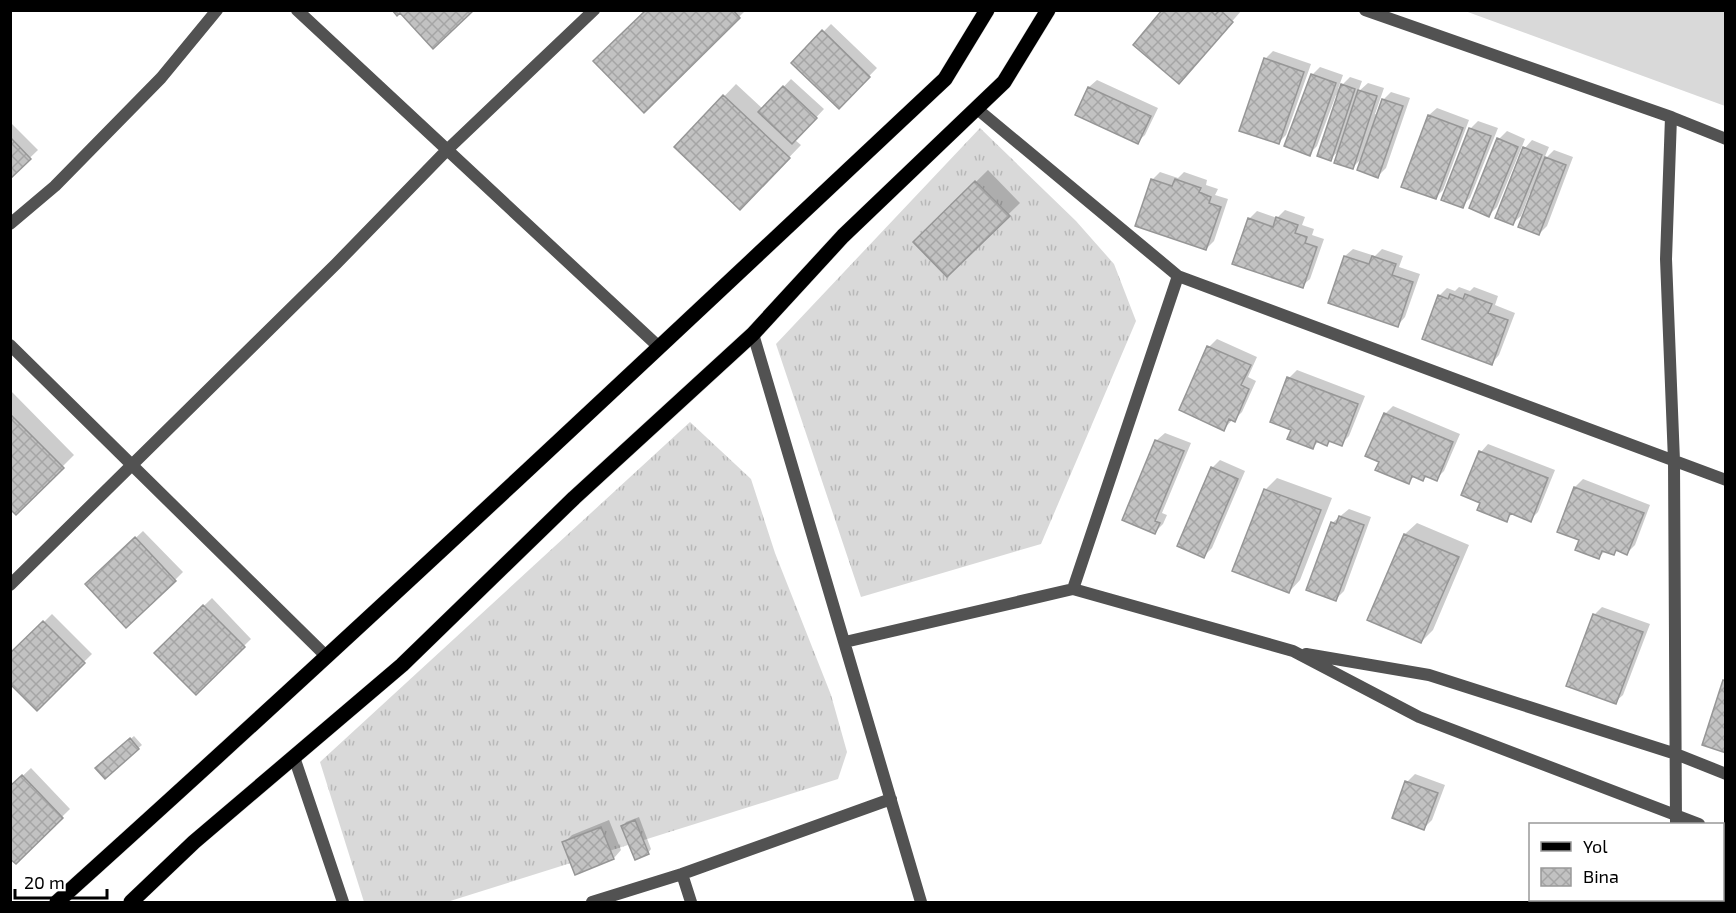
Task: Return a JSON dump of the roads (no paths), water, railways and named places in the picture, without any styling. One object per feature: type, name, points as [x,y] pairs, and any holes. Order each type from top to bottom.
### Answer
[{"type":"main road","points":[[57,903],[514,485],[945,79],[987,10]]},
{"type":"main road","points":[[131,903],[194,842],[402,664],[574,498],[753,334],[843,236],[1004,82],[1048,10]]},
{"type":"street","points":[[10,224],[55,186],[153,87],[217,10]]},
{"type":"street","points":[[297,10],[659,347]]},
{"type":"street","points":[[10,585],[336,264],[447,150],[594,10]]},
{"type":"street","points":[[1365,10],[1671,117],[1725,139]]},
{"type":"street","points":[[976,108],[1178,276],[1725,480]]},
{"type":"street","points":[[1293,651],[1419,717],[1676,820],[1674,461],[1666,259],[1671,117]]},
{"type":"street","points":[[1073,589],[1178,276]]},
{"type":"street","points":[[753,334],[921,903]]},
{"type":"street","points":[[10,345],[327,657]]},
{"type":"street","points":[[845,642],[1073,589],[1293,651],[1429,675],[1676,754],[1725,774]]},
{"type":"street","points":[[294,757],[343,903]]},
{"type":"street","points":[[592,903],[682,874],[891,799]]},
{"type":"street","points":[[682,874],[691,903]]}]
